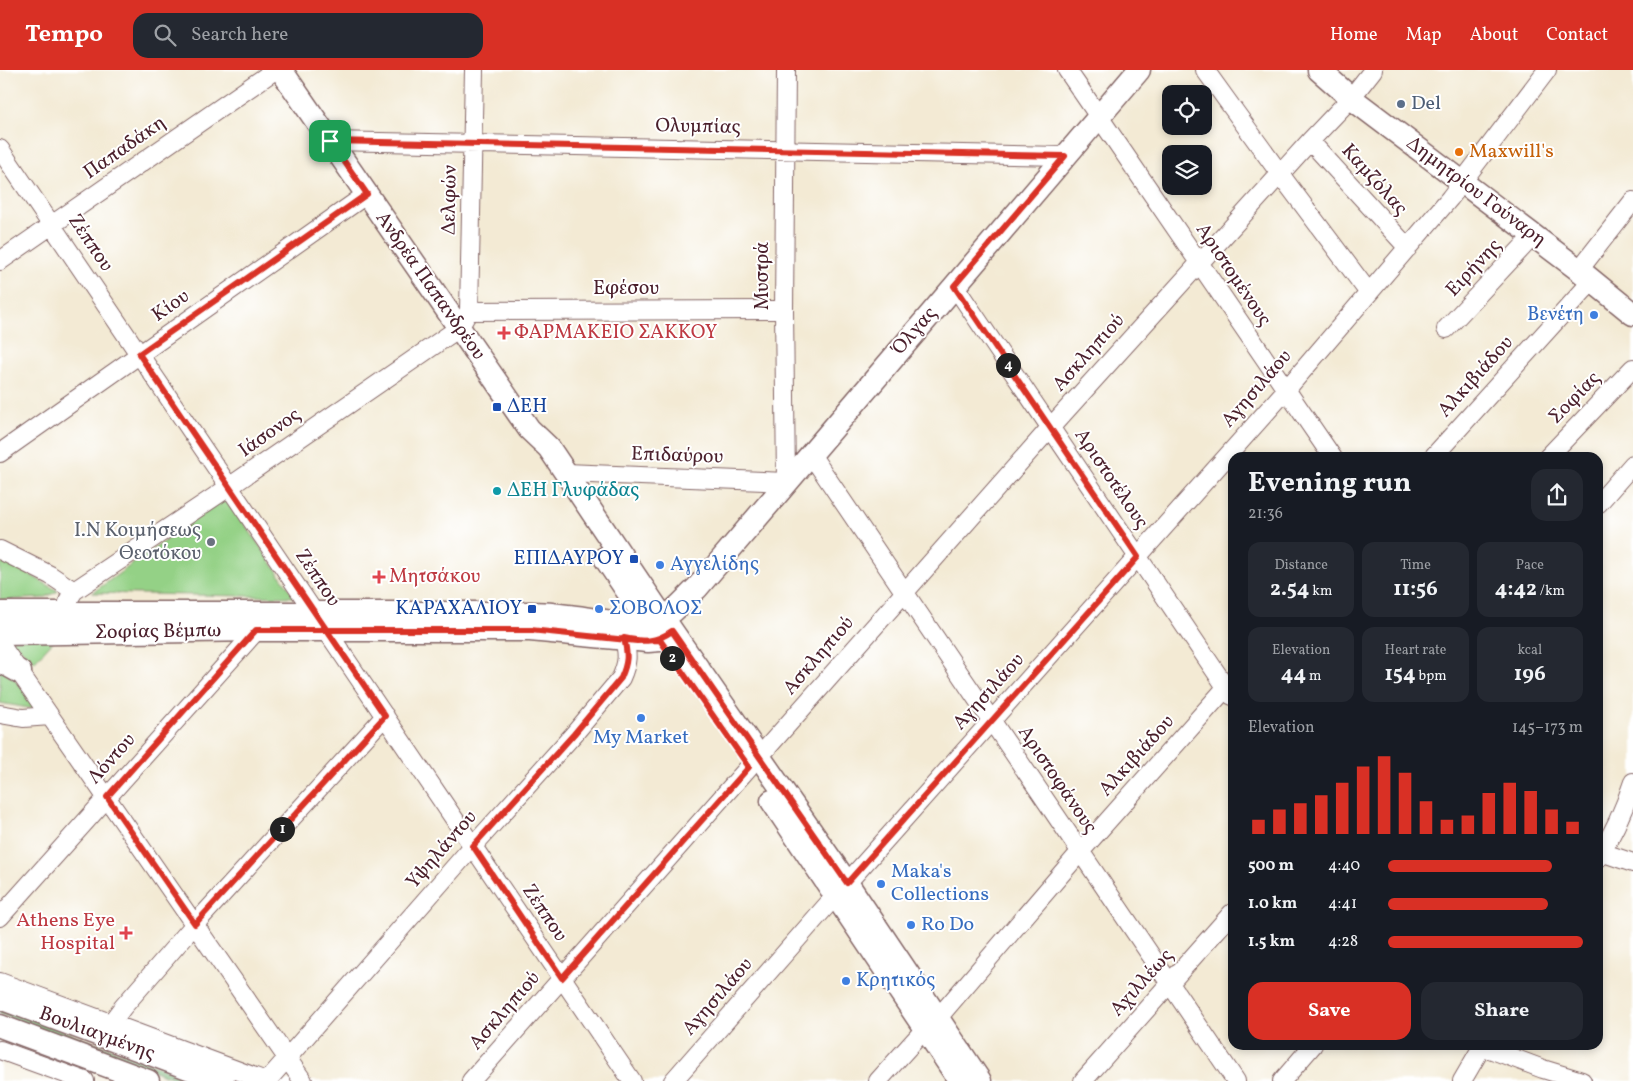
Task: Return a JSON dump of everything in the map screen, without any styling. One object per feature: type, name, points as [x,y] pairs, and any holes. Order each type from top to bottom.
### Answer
[{"type":"main road","name":"Ανδρέα Παπανδρέου","points":[[281,70],[367,194],[464,320],[529,429],[539,458],[661,628],[841,889],[931,1024],[960,1081]]},
{"type":"main road","name":"Όλγας","points":[[661,628],[694,602],[711,570],[1138,70]]},
{"type":"main road","name":"Δημητρίου Γούναρη","points":[[1319,70],[1351,98],[1534,236],[1633,314]]},
{"type":"main road","name":"Ανδρέα Παπανδρέου","points":[[529,429],[548,448],[566,473],[661,628]]},
{"type":"main road","name":"Σοφίας Βέμπω","points":[[0,613],[65,613],[320,621],[530,630],[624,638],[637,641],[661,628]]},
{"type":"main road","name":"Σοφίας Βέμπω","points":[[0,634],[256,630],[320,621],[530,613],[567,615],[661,628]]},
{"type":"main road","points":[[0,661],[20,672]]},
{"type":"main road","name":"Βουλιαγμένης","points":[[0,998],[223,1081]]},
{"type":"main road","name":"Ανδρέα Παπανδρέου","points":[[931,1024],[980,1081]]},
{"type":"main road","name":"Βουλιαγμένης","points":[[0,1026],[148,1081]]},
{"type":"street","name":"Παπαδάκη","points":[[0,262],[275,70]]},
{"type":"street","name":"Δελφών","points":[[464,320],[473,144],[474,70]]},
{"type":"street","name":"Μυστρά","points":[[786,70],[784,150],[786,482]]},
{"type":"street","name":"Αριστομένους","points":[[1067,70],[1329,452]]},
{"type":"street","points":[[1205,70],[1369,292]]},
{"type":"street","name":"Ασκληπιού","points":[[471,1081],[1050,428],[1351,98],[1373,70]]},
{"type":"street","name":"Αγησιλάου","points":[[1231,452],[1408,248],[1462,182],[1547,70]]},
{"type":"street","name":"Ολυμπίας","points":[[330,141],[1065,156]]},
{"type":"street","name":"Καμζόλας","points":[[1310,141],[1408,248]]},
{"type":"street","name":"Ζέππου","points":[[0,149],[632,1081]]},
{"type":"street","name":"Κίου","points":[[0,453],[367,194]]},
{"type":"street","name":"Αλκιβιάδου","points":[[1437,452],[1586,276],[1633,201]]},
{"type":"street","name":"Ειρήνης","points":[[1446,329],[1534,236]]},
{"type":"street","name":"Αριστοτέλους","points":[[954,286],[1138,557],[1228,684]]},
{"type":"street","name":"Εφέσου","points":[[464,320],[784,310]]},
{"type":"street","name":"Ιάσονος","points":[[74,591],[229,487],[464,320]]},
{"type":"street","name":"Σοφίας","points":[[1554,452],[1633,368]]},
{"type":"street","name":"Αριστοφάνους","points":[[810,453],[1236,1081]]},
{"type":"street","name":"Αγησιλάου","points":[[672,1081],[1228,455]]},
{"type":"street","points":[[1603,498],[1633,464]]},
{"type":"street","name":"Επιδαύρου","points":[[566,473],[786,482]]},
{"type":"street","points":[[0,550],[43,572],[74,591],[69,599],[65,613]]},
{"type":"street","name":"Λόντου","points":[[0,917],[256,630]]},
{"type":"street","name":"Υψηλάντου","points":[[267,1081],[574,734],[621,678],[626,668],[628,656],[624,638]]},
{"type":"street","points":[[0,644],[303,1081]]},
{"type":"street","name":"Αλκιβιάδου","points":[[878,1081],[931,1024],[1080,852],[1228,691]]},
{"type":"street","points":[[0,714],[23,718],[50,716]]},
{"type":"street","points":[[111,1023],[195,924],[385,716]]},
{"type":"street","points":[[1603,847],[1613,833],[1625,807],[1633,782]]},
{"type":"street","points":[[1603,853],[1633,862]]},
{"type":"street","name":"Αχιλλέως","points":[[1083,1081],[1228,918]]},
{"type":"street","points":[[0,982],[267,1081]]},
{"type":"street","points":[[0,1050],[65,1078],[85,1081]]},
{"type":"street","points":[[1282,1081],[1309,1050]]},
{"type":"street","points":[[1462,1081],[1480,1050]]},
{"type":"street","points":[[1490,1050],[1541,1075],[1582,1081]]},
{"type":"green space","points":[[226,497],[295,597],[92,593]]},
{"type":"green space","points":[[0,559],[58,591],[44,598],[0,600]]},
{"type":"green space","points":[[56,638],[34,662],[10,639]]},
{"type":"green space","points":[[0,668],[15,680],[37,706],[34,709],[0,703]]},
{"type":"green space","points":[[0,1007],[198,1081],[181,1081],[0,1014]]},
{"type":"place","name":"Del","points":[[1401,104]]},
{"type":"place","name":"Maxwill's","points":[[1459,152]]},
{"type":"place","name":"Βενέτη","points":[[1594,315]]},
{"type":"place","name":"ΦΑΡΜΑΚΕΙΟ ΣΑΚΚΟΥ","points":[[504,333]]},
{"type":"place","name":"ΔΕΗ","points":[[497,407]]},
{"type":"place","name":"ΔΕΗ Γλυφάδας","points":[[497,491]]},
{"type":"place","name":"Ι.Ν Κοιμήσεως Θεοτόκου","points":[[211,542]]},
{"type":"place","name":"ΕΠΙΔΑΥΡΟΥ","points":[[634,559]]},
{"type":"place","name":"Αγγελίδης","points":[[660,565]]},
{"type":"place","name":"Μητσάκου","points":[[379,577]]},
{"type":"place","name":"ΚΑΡΑΧΑΛΙΟΥ","points":[[532,609]]},
{"type":"place","name":"ΣΟΒΟΛΟΣ","points":[[599,609]]},
{"type":"place","name":"My Market","points":[[641,718]]},
{"type":"place","name":"Maka's Collections","points":[[881,884]]},
{"type":"place","name":"Ro Do","points":[[911,925]]},
{"type":"place","name":"Athens Eye Hospital","points":[[126,933]]},
{"type":"place","name":"Κρητικός","points":[[846,981]]},
{"type":"route","points":[[330,141],[367,194],[139,354],[326,630],[385,716],[195,924],[107,797],[256,630],[326,630],[530,630],[624,638],[637,641],[660,640],[749,767],[562,978],[473,846],[574,734],[621,678],[626,668],[628,656],[624,638],[637,641],[648,641],[660,640],[672,631],[847,883],[1138,557],[954,286],[1065,156],[330,141]]}]
